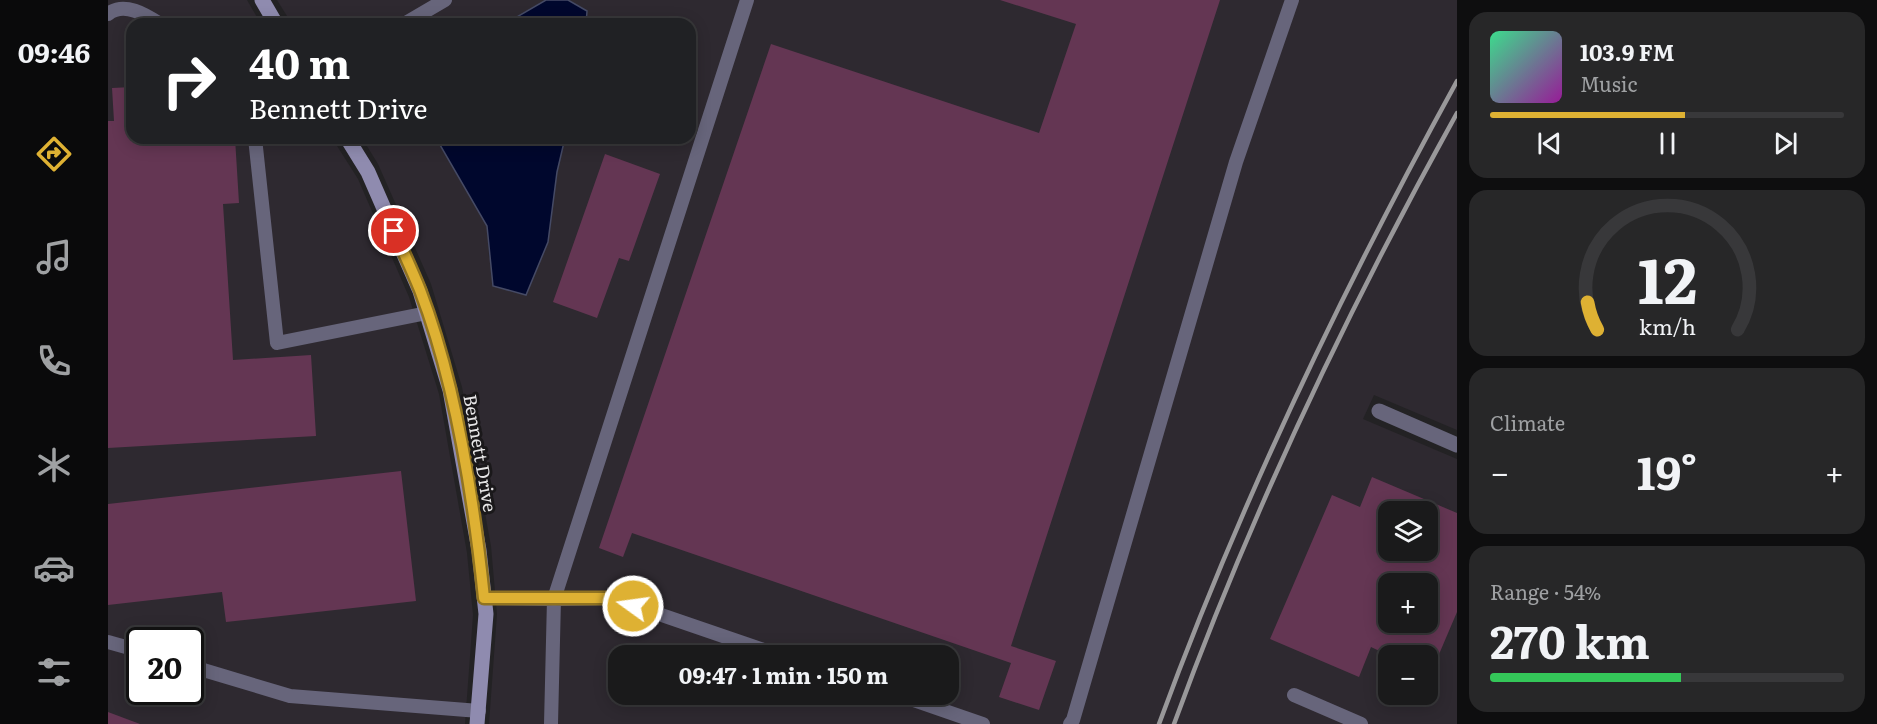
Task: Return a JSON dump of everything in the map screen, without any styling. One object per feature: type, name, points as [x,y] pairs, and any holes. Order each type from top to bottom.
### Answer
[{"type":"street","points":[[262,0],[272,18]]},
{"type":"street","name":"Bennett Drive","points":[[351,144],[368,172],[420,291],[450,390],[479,550],[486,614],[478,717]]},
{"type":"street","points":[[1379,411],[1457,445]]},
{"type":"lane","points":[[414,18],[446,0]]},
{"type":"lane","points":[[551,724],[554,599],[747,0]]},
{"type":"lane","points":[[1070,724],[1077,708],[1236,162],[1292,0]]},
{"type":"lane","points":[[108,14],[112,10],[140,10],[151,18]]},
{"type":"lane","points":[[256,144],[278,343],[427,313]]},
{"type":"lane","points":[[484,598],[612,598],[749,645]]},
{"type":"lane","points":[[108,642],[126,647]]},
{"type":"lane","points":[[204,670],[290,696],[478,717]]},
{"type":"lane","points":[[1294,695],[1361,724]]},
{"type":"lane","points":[[928,705],[983,724]]},
{"type":"shaded area","points":[[108,0],[247,0],[258,18],[126,18],[126,144],[336,144],[358,179],[409,297],[439,394],[467,553],[473,615],[465,724],[108,724]]},
{"type":"shaded area","points":[[277,0],[546,0],[515,18],[288,18]]},
{"type":"shaded area","points":[[568,0],[1457,0],[1457,430],[1374,395],[1363,419],[1457,459],[1457,724],[489,724],[497,614],[491,546],[462,387],[431,284],[378,164],[366,144],[439,144],[487,226],[489,258],[557,172],[564,144],[696,144],[696,18],[586,18],[587,11]]},
{"type":"water","points":[[546,0],[568,0],[587,11],[586,18],[515,18]]},
{"type":"water","points":[[439,144],[564,144],[557,172],[548,242],[526,295],[493,286],[487,226]]},
{"type":"building","points":[[1000,0],[1220,0],[1011,646],[1056,661],[1039,710],[999,697],[1011,663],[632,533],[623,557],[599,548],[771,44],[1039,133],[1076,24]]},
{"type":"building","points":[[126,87],[126,144],[235,144],[239,203],[223,204],[233,360],[311,355],[316,436],[108,448],[108,121],[114,121],[112,88]]},
{"type":"building","points":[[605,154],[660,174],[629,261],[619,258],[597,318],[553,302]]},
{"type":"building","points":[[401,471],[416,601],[226,622],[222,592],[108,605],[108,504]]},
{"type":"building","points":[[1372,477],[1429,501],[1378,501],[1378,561],[1438,561],[1438,505],[1457,513],[1457,612],[1438,657],[1438,645],[1378,645],[1378,650],[1371,647],[1359,677],[1270,639],[1332,495],[1360,507]]},
{"type":"building","points":[[108,712],[140,724],[108,724]]},
{"type":"railway","points":[[1159,724],[1224,558],[1296,397],[1373,238],[1457,81]]},
{"type":"railway","points":[[1174,724],[1235,567],[1303,413],[1378,261],[1457,113]]},
{"type":"route","points":[[394,231],[420,291],[450,390],[479,550],[484,598],[612,598],[633,606]]}]
